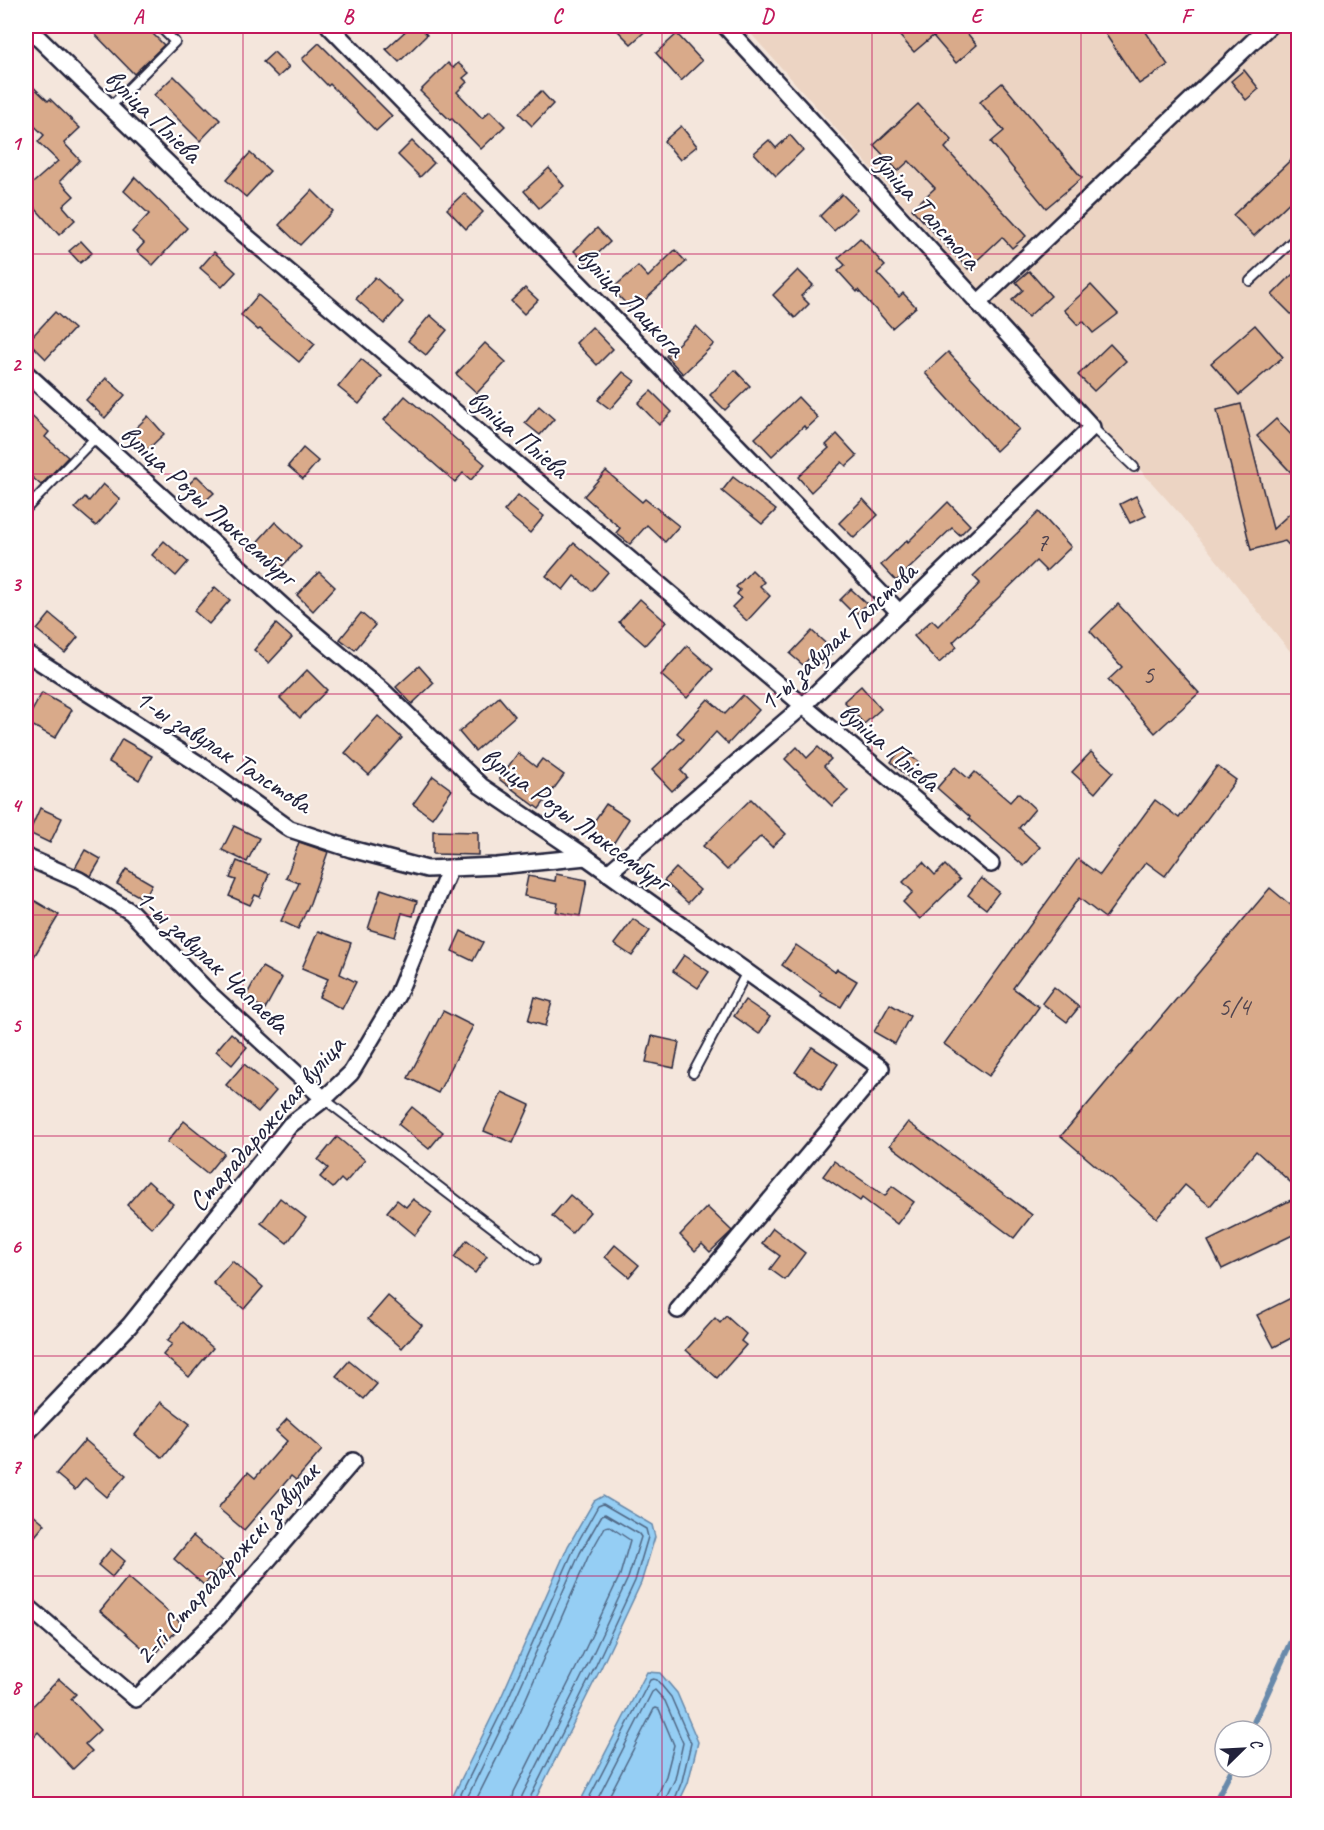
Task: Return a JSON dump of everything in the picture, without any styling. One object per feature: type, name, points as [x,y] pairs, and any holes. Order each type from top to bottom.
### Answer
[{"type":"street","name":"вуліца Пліева","points":[[26,26],[220,214],[992,864]]},
{"type":"street","name":"вуліца Лацкога","points":[[329,26],[900,613]]},
{"type":"street","name":"вуліца Талстога","points":[[724,26],[1092,427]]},
{"type":"street","points":[[978,303],[1269,26]]},
{"type":"street","name":"вуліца Розы Люксембург","points":[[26,373],[288,610],[383,692],[481,786],[586,857],[881,1068],[678,1310]]},
{"type":"street","name":"1-ы завулак Талстова","points":[[608,873],[803,706],[1092,427]]},
{"type":"street","name":"1-ы завулак Талстова","points":[[26,653],[205,768],[290,829],[351,849],[427,869],[549,862],[586,857]]},
{"type":"street","name":"1-ы завулак Чапаева","points":[[26,857],[79,880],[131,912],[209,993],[324,1099]]},
{"type":"street","name":"Старадарожская вуліца","points":[[26,1434],[130,1325],[290,1125],[324,1099],[351,1074],[398,994],[450,868]]},
{"type":"street","name":"2-гі Старадарожскі завулак","points":[[26,1605],[136,1699],[218,1618],[353,1461]]},
{"type":"lane","points":[[110,107],[175,42],[159,26]]},
{"type":"lane","points":[[1250,281],[1299,236]]},
{"type":"lane","points":[[1092,427],[1134,467]]},
{"type":"lane","points":[[26,509],[96,437]]},
{"type":"lane","points":[[693,1073],[747,972]]},
{"type":"lane","points":[[324,1099],[535,1260]]},
{"type":"shaded area","points":[[744,26],[1298,26],[1298,661],[1178,512]]},
{"type":"water","points":[[603,1496],[652,1525],[655,1537],[641,1583],[533,1804],[449,1804],[499,1702],[568,1546],[594,1501]]},
{"type":"water","points":[[647,1672],[660,1673],[677,1693],[698,1742],[688,1783],[678,1804],[579,1804]]},
{"type":"building","points":[[87,26],[145,26],[164,45],[134,74]]},
{"type":"building","points":[[411,26],[419,26],[427,35],[399,62],[386,49]]},
{"type":"building","points":[[613,26],[651,26],[631,44]]},
{"type":"building","points":[[891,26],[961,26],[977,45],[956,63],[933,36],[914,52]]},
{"type":"building","points":[[1100,26],[1142,26],[1168,65],[1139,84]]},
{"type":"building","points":[[677,34],[702,61],[681,81],[656,53]]},
{"type":"building","points":[[319,43],[392,116],[376,131],[302,59]]},
{"type":"building","points":[[274,52],[289,67],[278,77],[263,62]]},
{"type":"building","points":[[448,63],[453,68],[458,63],[469,73],[463,78],[467,82],[457,92],[482,118],[490,111],[505,126],[481,149],[420,91]]},
{"type":"building","points":[[1244,70],[1259,89],[1246,100],[1231,81]]},
{"type":"building","points":[[174,76],[220,120],[200,141],[154,95]]},
{"type":"building","points":[[26,80],[80,128],[64,143],[80,160],[60,181],[74,196],[63,206],[75,220],[59,235],[26,198],[26,189],[58,161],[38,142],[44,135],[26,118]]},
{"type":"building","points":[[1002,83],[1082,178],[1046,208],[991,142],[1004,131],[980,102]]},
{"type":"building","points":[[541,91],[553,104],[532,126],[519,113]]},
{"type":"building","points":[[918,104],[952,140],[945,148],[1026,236],[1012,248],[1002,237],[968,269],[912,209],[935,188],[909,161],[898,171],[874,145]]},
{"type":"building","points":[[681,126],[697,146],[680,160],[664,141]]},
{"type":"building","points":[[790,135],[803,150],[776,176],[754,153],[769,140],[776,148]]},
{"type":"building","points":[[412,141],[434,163],[420,177],[398,155]]},
{"type":"building","points":[[1299,152],[1299,193],[1254,236],[1233,215]]},
{"type":"building","points":[[250,153],[270,171],[246,197],[226,180]]},
{"type":"building","points":[[549,168],[564,186],[539,208],[524,191]]},
{"type":"building","points":[[135,177],[187,228],[153,265],[137,251],[144,243],[132,232],[149,214],[124,191]]},
{"type":"building","points":[[312,190],[333,211],[300,245],[279,225]]},
{"type":"building","points":[[464,193],[483,212],[466,229],[447,209]]},
{"type":"building","points":[[842,194],[857,209],[834,231],[820,216]]},
{"type":"building","points":[[597,228],[610,242],[587,264],[574,251]]},
{"type":"building","points":[[860,238],[885,266],[877,273],[899,297],[903,293],[916,307],[892,328],[838,271],[845,265],[838,258]]},
{"type":"building","points":[[81,241],[92,253],[80,263],[69,251]]},
{"type":"building","points":[[675,250],[686,262],[633,311],[612,289],[638,266],[648,277]]},
{"type":"building","points":[[214,252],[236,272],[222,287],[200,268]]},
{"type":"building","points":[[1299,268],[1299,322],[1272,295]]},
{"type":"building","points":[[798,270],[813,285],[801,296],[809,304],[795,318],[773,295]]},
{"type":"building","points":[[1029,271],[1051,296],[1028,317],[1012,300],[1023,290],[1016,282]]},
{"type":"building","points":[[375,277],[403,302],[384,324],[356,299]]},
{"type":"building","points":[[1091,285],[1118,314],[1093,333],[1083,321],[1078,325],[1064,310]]},
{"type":"building","points":[[525,288],[538,300],[524,314],[511,301]]},
{"type":"building","points":[[258,295],[315,344],[299,362],[241,315]]},
{"type":"building","points":[[55,312],[74,329],[46,359],[28,341]]},
{"type":"building","points":[[430,315],[447,330],[426,355],[408,341]]},
{"type":"building","points":[[1255,325],[1283,357],[1239,395],[1211,363]]},
{"type":"building","points":[[696,326],[714,344],[683,374],[666,356]]},
{"type":"building","points":[[592,327],[613,349],[597,365],[576,343]]},
{"type":"building","points":[[485,343],[506,362],[477,393],[456,374]]},
{"type":"building","points":[[1110,344],[1126,361],[1094,391],[1078,375]]},
{"type":"building","points":[[948,352],[1019,429],[996,451],[925,373]]},
{"type":"building","points":[[361,359],[382,376],[359,404],[338,387]]},
{"type":"building","points":[[735,370],[750,386],[725,410],[710,395]]},
{"type":"building","points":[[623,372],[635,381],[610,409],[598,400]]},
{"type":"building","points":[[106,378],[125,395],[105,418],[86,400]]},
{"type":"building","points":[[651,391],[672,412],[659,425],[638,403]]},
{"type":"building","points":[[405,396],[485,464],[471,480],[463,473],[455,482],[384,420]]},
{"type":"building","points":[[798,397],[818,418],[806,429],[804,426],[772,456],[755,438]]},
{"type":"building","points":[[1241,404],[1273,529],[1299,505],[1299,556],[1285,541],[1251,550],[1217,410]]},
{"type":"building","points":[[539,406],[554,419],[540,435],[525,423]]},
{"type":"building","points":[[26,411],[49,432],[45,437],[68,457],[41,485],[26,472]]},
{"type":"building","points":[[148,416],[164,434],[144,453],[128,436]]},
{"type":"building","points":[[1276,419],[1299,443],[1299,481],[1257,436]]},
{"type":"building","points":[[837,434],[857,456],[846,466],[842,462],[811,492],[798,477],[829,448],[826,445]]},
{"type":"building","points":[[303,448],[318,461],[303,479],[288,466]]},
{"type":"building","points":[[606,471],[642,502],[645,499],[679,526],[665,542],[647,525],[630,544],[616,533],[620,528],[584,496]]},
{"type":"building","points":[[197,476],[214,493],[202,504],[185,488]]},
{"type":"building","points":[[733,477],[776,510],[762,524],[722,491]]},
{"type":"building","points":[[103,484],[120,499],[96,526],[75,508],[85,497],[89,501]]},
{"type":"building","points":[[518,495],[544,516],[530,533],[504,511]]},
{"type":"building","points":[[1136,496],[1146,516],[1130,523],[1120,504]]},
{"type":"building","points":[[863,499],[878,515],[854,538],[839,523]]},
{"type":"building","points":[[948,502],[970,525],[960,535],[952,528],[896,581],[881,565]]},
{"type":"building","points":[[1039,512],[1071,547],[1046,571],[1036,561],[953,642],[957,647],[939,663],[914,636],[932,620],[938,626],[980,583],[973,576]]},
{"type":"building","points":[[275,522],[301,546],[278,571],[252,548]]},
{"type":"building","points":[[164,541],[188,562],[176,576],[152,555]]},
{"type":"building","points":[[574,543],[608,572],[592,591],[574,576],[563,590],[546,576]]},
{"type":"building","points":[[752,570],[764,582],[760,586],[770,596],[747,621],[732,607],[741,598],[737,594],[740,590],[736,587]]},
{"type":"building","points":[[319,572],[335,587],[313,611],[297,595]]},
{"type":"building","points":[[215,587],[230,600],[209,624],[194,611]]},
{"type":"building","points":[[851,589],[867,604],[855,615],[840,600]]},
{"type":"building","points":[[640,599],[666,622],[645,645],[619,622]]},
{"type":"building","points":[[1118,604],[1199,693],[1155,733],[1108,680],[1122,667],[1090,631]]},
{"type":"building","points":[[361,613],[375,625],[355,650],[340,639]]},
{"type":"building","points":[[50,614],[78,637],[65,653],[37,630]]},
{"type":"building","points":[[276,624],[292,638],[269,663],[254,650]]},
{"type":"building","points":[[812,631],[834,651],[822,664],[812,655],[803,665],[790,654]]},
{"type":"building","points":[[687,646],[713,669],[687,698],[661,675]]},
{"type":"building","points":[[419,666],[434,683],[412,704],[396,687]]},
{"type":"building","points":[[307,670],[327,690],[300,718],[280,698]]},
{"type":"building","points":[[861,686],[881,709],[864,724],[844,701]]},
{"type":"building","points":[[42,693],[72,710],[55,738],[26,722]]},
{"type":"building","points":[[743,695],[759,710],[728,744],[716,732],[681,771],[687,777],[672,791],[652,770],[684,739],[677,733],[708,699],[725,714]]},
{"type":"building","points":[[499,697],[515,716],[475,751],[459,732]]},
{"type":"building","points":[[378,716],[402,738],[369,775],[345,753]]},
{"type":"building","points":[[122,739],[152,756],[139,780],[109,762]]},
{"type":"building","points":[[797,747],[807,758],[818,747],[831,759],[824,766],[848,791],[832,806],[785,759]]},
{"type":"building","points":[[901,749],[920,763],[908,777],[891,762]]},
{"type":"building","points":[[1091,752],[1113,772],[1095,793],[1072,772]]},
{"type":"building","points":[[518,753],[536,767],[542,759],[564,775],[539,809],[499,779]]},
{"type":"building","points":[[1217,766],[1236,780],[1165,876],[1146,862],[1105,918],[1079,898],[1013,988],[1039,1007],[989,1076],[944,1044],[1078,859],[1100,875],[1155,800],[1179,818]]},
{"type":"building","points":[[955,767],[969,779],[975,772],[1010,802],[1018,793],[1035,809],[1019,828],[1040,847],[1024,866],[937,788]]},
{"type":"building","points":[[433,776],[452,790],[432,818],[413,804]]},
{"type":"building","points":[[751,799],[786,834],[772,847],[761,836],[727,870],[703,846]]},
{"type":"building","points":[[606,804],[629,819],[610,849],[586,833]]},
{"type":"building","points":[[40,808],[62,818],[50,843],[29,833]]},
{"type":"building","points":[[234,826],[259,838],[247,862],[222,850]]},
{"type":"building","points":[[433,831],[478,832],[478,855],[433,854]]},
{"type":"building","points":[[299,842],[328,852],[298,929],[281,921],[299,883],[286,878]]},
{"type":"building","points":[[85,850],[101,859],[91,876],[75,868]]},
{"type":"building","points":[[237,861],[269,874],[260,897],[255,895],[250,905],[229,896],[236,880],[230,878]]},
{"type":"building","points":[[923,862],[935,875],[945,865],[960,880],[920,919],[903,902],[913,892],[903,882]]},
{"type":"building","points":[[676,868],[700,890],[688,903],[664,881]]},
{"type":"building","points":[[126,869],[152,884],[144,899],[117,884]]},
{"type":"building","points":[[556,874],[587,880],[580,916],[556,912],[558,903],[524,896],[528,876],[555,881]]},
{"type":"building","points":[[981,878],[999,892],[986,909],[968,895]]},
{"type":"building","points":[[1270,888],[1299,912],[1299,1190],[1256,1151],[1210,1206],[1185,1185],[1157,1218],[1061,1136]]},
{"type":"building","points":[[381,889],[417,901],[413,916],[402,913],[395,937],[368,929]]},
{"type":"building","points":[[35,901],[59,915],[26,970],[26,917]]},
{"type":"building","points":[[633,919],[650,931],[632,956],[614,944]]},
{"type":"building","points":[[318,931],[351,943],[340,974],[356,982],[342,1009],[319,997],[328,979],[302,968]]},
{"type":"building","points":[[461,931],[483,942],[473,961],[452,951]]},
{"type":"building","points":[[796,945],[835,972],[837,969],[857,981],[841,1007],[821,996],[822,993],[782,965]]},
{"type":"building","points":[[684,955],[709,972],[698,988],[673,971]]},
{"type":"building","points":[[262,967],[282,978],[265,1009],[245,998]]},
{"type":"building","points":[[1054,987],[1079,1007],[1067,1022],[1042,1003]]},
{"type":"building","points":[[535,997],[552,1002],[545,1026],[528,1021]]},
{"type":"building","points":[[745,1000],[770,1017],[759,1034],[734,1016]]},
{"type":"building","points":[[890,1004],[910,1016],[895,1044],[874,1032]]},
{"type":"building","points":[[443,1011],[473,1026],[438,1093],[408,1078]]},
{"type":"building","points":[[231,1033],[247,1047],[232,1065],[216,1051]]},
{"type":"building","points":[[652,1036],[679,1042],[674,1068],[646,1062]]},
{"type":"building","points":[[812,1047],[838,1064],[821,1089],[795,1072]]},
{"type":"building","points":[[244,1064],[276,1091],[258,1112],[226,1085]]},
{"type":"building","points":[[502,1092],[530,1105],[513,1143],[484,1131]]},
{"type":"building","points":[[412,1107],[443,1132],[429,1149],[398,1124]]},
{"type":"building","points":[[184,1121],[224,1153],[207,1174],[167,1142]]},
{"type":"building","points":[[908,1122],[1032,1215],[1014,1238],[890,1145]]},
{"type":"building","points":[[337,1137],[365,1160],[345,1183],[341,1179],[333,1188],[320,1177],[328,1168],[318,1160]]},
{"type":"building","points":[[834,1161],[885,1196],[892,1186],[914,1202],[897,1224],[862,1198],[860,1201],[823,1176]]},
{"type":"building","points":[[148,1181],[173,1204],[152,1228],[127,1205]]},
{"type":"building","points":[[570,1195],[590,1212],[572,1233],[552,1216]]},
{"type":"building","points":[[1299,1196],[1299,1232],[1222,1269],[1208,1241]]},
{"type":"building","points":[[280,1198],[306,1218],[287,1243],[261,1223]]},
{"type":"building","points":[[413,1199],[432,1213],[415,1235],[387,1212],[397,1200],[406,1207]]},
{"type":"building","points":[[707,1207],[732,1231],[710,1252],[702,1244],[695,1251],[680,1235]]},
{"type":"building","points":[[773,1228],[805,1253],[785,1280],[770,1269],[780,1256],[762,1243]]},
{"type":"building","points":[[467,1240],[487,1256],[475,1273],[454,1257]]},
{"type":"building","points":[[615,1245],[639,1265],[629,1277],[605,1257]]},
{"type":"building","points":[[232,1261],[263,1287],[244,1309],[213,1283]]},
{"type":"building","points":[[1299,1294],[1299,1334],[1274,1347],[1257,1315]]},
{"type":"building","points":[[388,1296],[422,1325],[402,1348],[368,1319]]},
{"type":"building","points":[[726,1316],[746,1334],[741,1341],[746,1345],[717,1378],[686,1350],[715,1318],[720,1323]]},
{"type":"building","points":[[183,1322],[213,1348],[189,1377],[163,1355],[172,1344],[167,1341]]},
{"type":"building","points":[[349,1361],[377,1384],[364,1399],[336,1376]]},
{"type":"building","points":[[161,1402],[190,1424],[163,1458],[135,1435]]},
{"type":"building","points":[[287,1419],[322,1450],[296,1480],[291,1476],[244,1530],[218,1508],[248,1472],[255,1478],[287,1441],[276,1431]]},
{"type":"building","points":[[85,1440],[126,1475],[107,1497],[85,1478],[75,1490],[56,1474]]},
{"type":"building","points":[[26,1508],[45,1524],[26,1547]]},
{"type":"building","points":[[193,1536],[224,1562],[204,1585],[174,1559]]},
{"type":"building","points":[[111,1549],[125,1561],[112,1577],[98,1565]]},
{"type":"building","points":[[128,1577],[182,1624],[153,1657],[100,1611]]},
{"type":"building","points":[[59,1679],[76,1694],[71,1699],[100,1730],[85,1744],[92,1751],[73,1769],[38,1732],[26,1745],[26,1713]]},
{"type":"waterway","points":[[1255,1719],[1298,1626]]},
{"type":"waterway","points":[[1214,1804],[1227,1779]]}]
